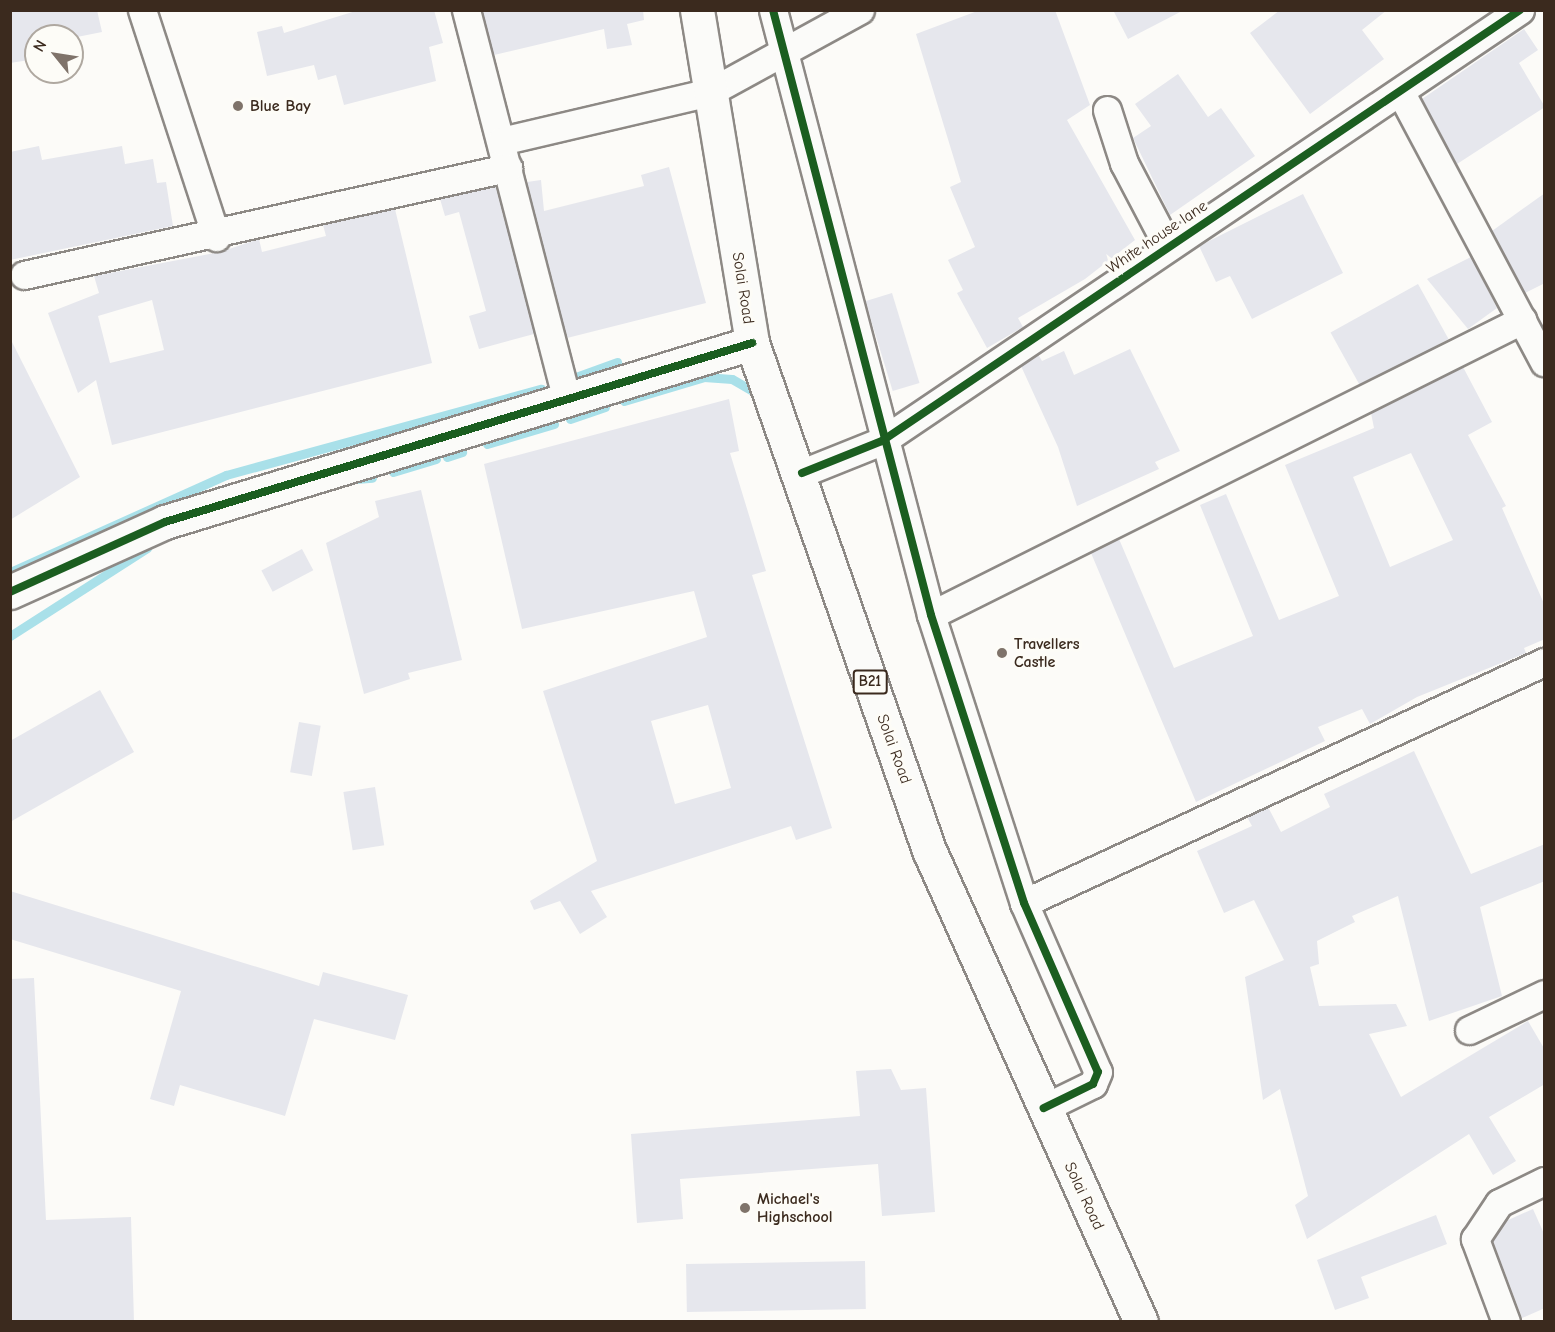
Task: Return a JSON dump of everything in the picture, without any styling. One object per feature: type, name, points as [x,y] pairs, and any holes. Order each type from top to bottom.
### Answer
[{"type":"main road","name":"Solai Road","points":[[697,10],[752,343],[802,473],[929,850],[1141,1322]]},
{"type":"main road","points":[[10,592],[165,522],[566,396],[752,343]]},
{"type":"street","points":[[142,10],[216,237]]},
{"type":"street","points":[[466,10],[566,396]]},
{"type":"street","points":[[773,10],[882,441],[932,615],[1024,903],[1098,1071],[1093,1084],[1044,1108]]},
{"type":"street","points":[[501,141],[710,92],[785,55],[860,10]]},
{"type":"street","name":"White house lane","points":[[802,473],[882,441],[1167,245],[1401,93],[1520,10]]},
{"type":"street","points":[[1401,93],[1545,362]]},
{"type":"street","points":[[1107,110],[1124,163],[1167,245]]},
{"type":"street","points":[[24,275],[216,237],[508,168]]},
{"type":"street","points":[[932,615],[1522,320]]},
{"type":"street","points":[[1024,903],[1545,662]]},
{"type":"street","points":[[1469,1030],[1545,994]]},
{"type":"street","points":[[1506,1322],[1475,1239],[1499,1203],[1545,1181]]},
{"type":"building","points":[[10,10],[97,10],[102,32],[84,36],[84,24],[24,24],[24,61],[10,63]]},
{"type":"building","points":[[359,10],[434,10],[443,43],[429,47],[436,81],[344,105],[336,75],[318,80],[314,65],[267,76],[257,32],[282,26],[284,33]]},
{"type":"building","points":[[482,10],[643,10],[644,20],[627,24],[632,45],[607,49],[604,29],[494,55]]},
{"type":"building","points":[[980,10],[1055,10],[1090,105],[1067,120],[1135,240],[1085,279],[1018,318],[1023,327],[987,348],[957,293],[963,290],[948,260],[975,247],[950,187],[961,182],[916,34]]},
{"type":"building","points":[[1113,10],[1184,10],[1128,39]]},
{"type":"building","points":[[1280,10],[1387,10],[1362,30],[1384,59],[1310,114],[1250,33]]},
{"type":"building","points":[[1524,29],[1538,50],[1519,63],[1545,107],[1457,164],[1422,99]]},
{"type":"building","points":[[1178,74],[1208,117],[1221,108],[1255,156],[1170,215],[1133,138],[1151,126],[1135,104]]},
{"type":"building","points":[[39,146],[42,160],[122,146],[125,164],[153,159],[157,183],[166,182],[173,226],[10,260],[10,152]]},
{"type":"building","points":[[669,167],[706,303],[567,338],[527,182],[541,180],[544,211],[644,186],[641,175]]},
{"type":"building","points":[[496,187],[534,334],[479,349],[469,316],[486,311],[459,212],[445,216],[440,199]]},
{"type":"building","points":[[1545,193],[1545,283],[1525,293],[1492,231]]},
{"type":"building","points":[[1303,194],[1343,273],[1252,319],[1230,276],[1216,282],[1199,246]]},
{"type":"building","points":[[395,209],[432,363],[112,445],[96,380],[78,393],[48,313],[99,293],[94,276],[220,252],[259,239],[262,252],[326,236],[323,225]],"holes":[[[152,300],[164,350],[110,363],[98,316]]]},
{"type":"building","points":[[1471,257],[1497,308],[1468,329],[1427,279]]},
{"type":"building","points":[[1418,284],[1449,339],[1361,388],[1331,332]]},
{"type":"building","points":[[892,293],[919,383],[893,391],[865,301]]},
{"type":"building","points":[[10,338],[80,477],[10,520]]},
{"type":"building","points":[[1130,349],[1180,451],[1155,462],[1159,469],[1077,506],[1058,447],[1021,366],[1038,354],[1042,361],[1064,351],[1074,375]]},
{"type":"building","points":[[1463,367],[1492,422],[1468,435],[1506,506],[1502,508],[1545,606],[1545,639],[1524,648],[1526,653],[1417,697],[1370,724],[1362,709],[1318,727],[1325,741],[1196,802],[1091,553],[1119,539],[1174,668],[1253,636],[1200,505],[1226,494],[1279,620],[1339,596],[1285,465],[1374,428],[1371,413]],"holes":[[[1411,453],[1453,540],[1390,567],[1353,477]]]},
{"type":"building","points":[[729,399],[739,451],[730,453],[766,571],[752,575],[832,828],[796,840],[791,826],[591,891],[607,917],[580,934],[560,901],[534,910],[530,901],[597,861],[543,691],[707,637],[694,591],[522,629],[484,464]],"holes":[[[708,705],[731,788],[675,804],[651,721]]]},
{"type":"building","points":[[421,490],[462,660],[408,673],[410,679],[364,694],[326,543],[379,517],[375,501]]},
{"type":"building","points":[[302,549],[313,570],[273,592],[261,571]]},
{"type":"building","points":[[100,690],[134,752],[10,822],[10,741]]},
{"type":"building","points":[[299,722],[321,726],[312,776],[290,772]]},
{"type":"building","points":[[1414,751],[1471,874],[1545,844],[1545,881],[1480,907],[1502,996],[1429,1021],[1398,896],[1352,916],[1355,922],[1317,941],[1319,964],[1310,967],[1319,1006],[1396,1004],[1407,1026],[1369,1034],[1401,1097],[1528,1021],[1545,1050],[1545,1084],[1489,1117],[1516,1161],[1493,1175],[1469,1134],[1307,1239],[1295,1205],[1308,1196],[1280,1089],[1263,1100],[1245,977],[1284,960],[1254,900],[1224,913],[1197,851],[1252,826],[1247,817],[1268,807],[1281,832],[1330,807],[1324,794]]},
{"type":"building","points":[[375,787],[384,845],[353,850],[343,792]]},
{"type":"building","points":[[10,891],[319,986],[323,972],[408,995],[395,1040],[314,1019],[285,1116],[180,1085],[174,1106],[150,1099],[181,991],[10,939]]},
{"type":"building","points":[[34,978],[46,1220],[131,1217],[134,1322],[10,1322],[10,979]]},
{"type":"building","points":[[891,1069],[901,1090],[926,1088],[935,1212],[882,1216],[878,1164],[680,1179],[683,1219],[637,1223],[631,1134],[860,1116],[856,1071]]},
{"type":"building","points":[[1533,1209],[1545,1236],[1545,1308],[1522,1318],[1493,1241],[1506,1221]]},
{"type":"building","points":[[1436,1215],[1447,1244],[1361,1277],[1369,1298],[1335,1310],[1317,1260]]},
{"type":"building","points":[[865,1261],[866,1309],[687,1312],[686,1264]]},
{"type":"waterway","points":[[573,378],[617,362]]},
{"type":"waterway","points":[[624,401],[704,377],[732,379],[761,396]]},
{"type":"waterway","points":[[10,572],[226,475],[541,389]]},
{"type":"waterway","points":[[570,419],[605,407]]},
{"type":"waterway","points":[[487,444],[554,424]]},
{"type":"waterway","points":[[447,457],[462,452]]},
{"type":"waterway","points":[[393,472],[436,459]]},
{"type":"waterway","points":[[356,479],[372,478]]},
{"type":"waterway","points":[[10,636],[147,548]]},
{"type":"cycle path","points":[[773,10],[931,615],[1024,903],[1098,1072],[1093,1084],[1044,1108]]},
{"type":"cycle path","points":[[802,473],[882,441],[1520,10]]},
{"type":"cycle path","points":[[10,592],[165,522],[752,343]]},
{"type":"place","name":"Blue Bay","points":[[238,106]]},
{"type":"place","name":"Travellers Castle","points":[[1002,653]]},
{"type":"place","name":"Michael's Highschool","points":[[745,1208]]}]
